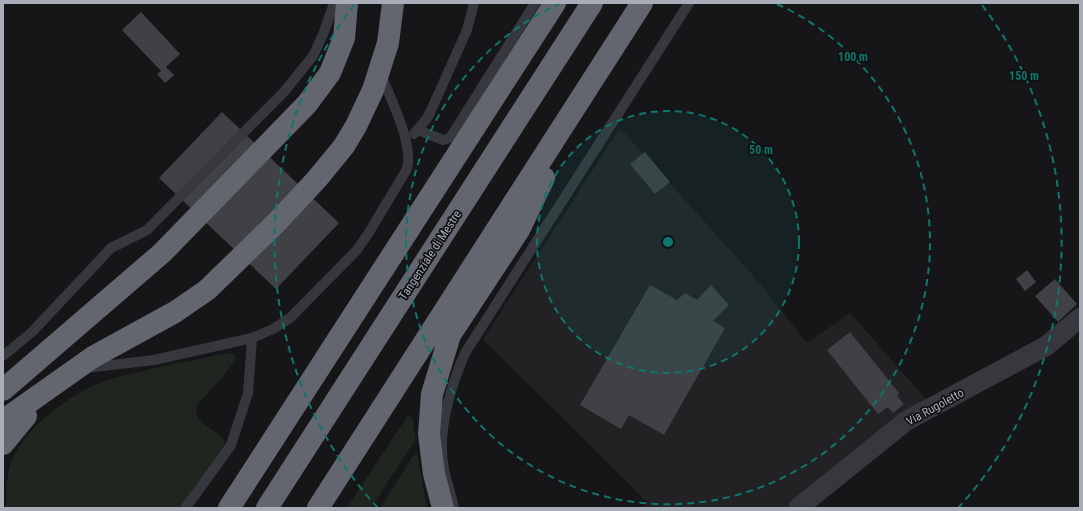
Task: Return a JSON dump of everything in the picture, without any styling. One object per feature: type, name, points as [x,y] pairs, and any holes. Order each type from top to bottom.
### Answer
[{"type":"highway","points":[[3,390],[162,253],[307,104],[330,73],[344,38],[347,3]]},
{"type":"highway","points":[[3,424],[11,415],[93,357],[175,312],[206,290],[239,260],[317,179],[344,146],[356,126],[373,90],[388,43],[393,3]]},
{"type":"highway","points":[[229,508],[555,3]]},
{"type":"highway","name":"Tangenziale di Mestre","points":[[267,508],[592,3]]},
{"type":"highway","points":[[318,508],[642,3]]},
{"type":"highway","points":[[443,508],[434,474],[429,434],[432,394],[450,335],[519,230],[585,92]]},
{"type":"highway","points":[[3,417],[53,348]]},
{"type":"highway","points":[[3,444],[52,386]]},
{"type":"street","name":"Via Rugoletto","points":[[798,508],[906,421],[1046,346],[1080,318]]},
{"type":"lane","points":[[3,356],[32,332],[111,248],[147,230],[283,94],[313,56],[324,32],[334,3]]},
{"type":"lane","points":[[407,141],[428,117],[467,30],[474,3]]},
{"type":"lane","points":[[418,130],[443,140],[450,138],[535,3]]},
{"type":"lane","points":[[454,508],[443,464],[442,444],[447,408],[454,378],[465,353],[689,3]]},
{"type":"lane","points":[[76,369],[154,360],[252,338],[273,329],[290,318],[357,250],[408,169],[409,153],[407,141],[379,70]]},
{"type":"lane","points":[[185,508],[231,445],[248,393],[252,338]]},
{"type":"shaded area","points":[[620,128],[757,280],[807,343],[850,313],[927,400],[788,508],[643,508],[647,502],[483,339]]},
{"type":"shaded area","points":[[230,353],[235,355],[236,360],[197,405],[196,411],[201,421],[220,435],[225,444],[182,508],[6,508],[8,476],[15,453],[33,428],[71,398],[97,384],[129,374]]},
{"type":"shaded area","points":[[408,415],[412,417],[416,439],[371,508],[347,508]]},
{"type":"shaded area","points":[[417,454],[427,508],[380,508],[413,456]]},
{"type":"building","points":[[141,12],[180,54],[166,67],[174,75],[165,83],[157,74],[161,71],[122,30]]},
{"type":"building","points":[[222,112],[339,223],[276,289],[159,178]]},
{"type":"building","points":[[645,152],[670,182],[655,194],[630,164]]},
{"type":"building","points":[[1027,270],[1036,282],[1025,291],[1016,279]]},
{"type":"building","points":[[1055,279],[1077,304],[1058,322],[1035,296]]},
{"type":"building","points":[[650,285],[677,300],[685,293],[697,300],[711,285],[729,305],[713,321],[725,328],[664,435],[629,415],[621,429],[580,405]]},
{"type":"building","points":[[850,332],[899,393],[897,396],[904,404],[893,413],[888,407],[878,414],[827,350]]}]
